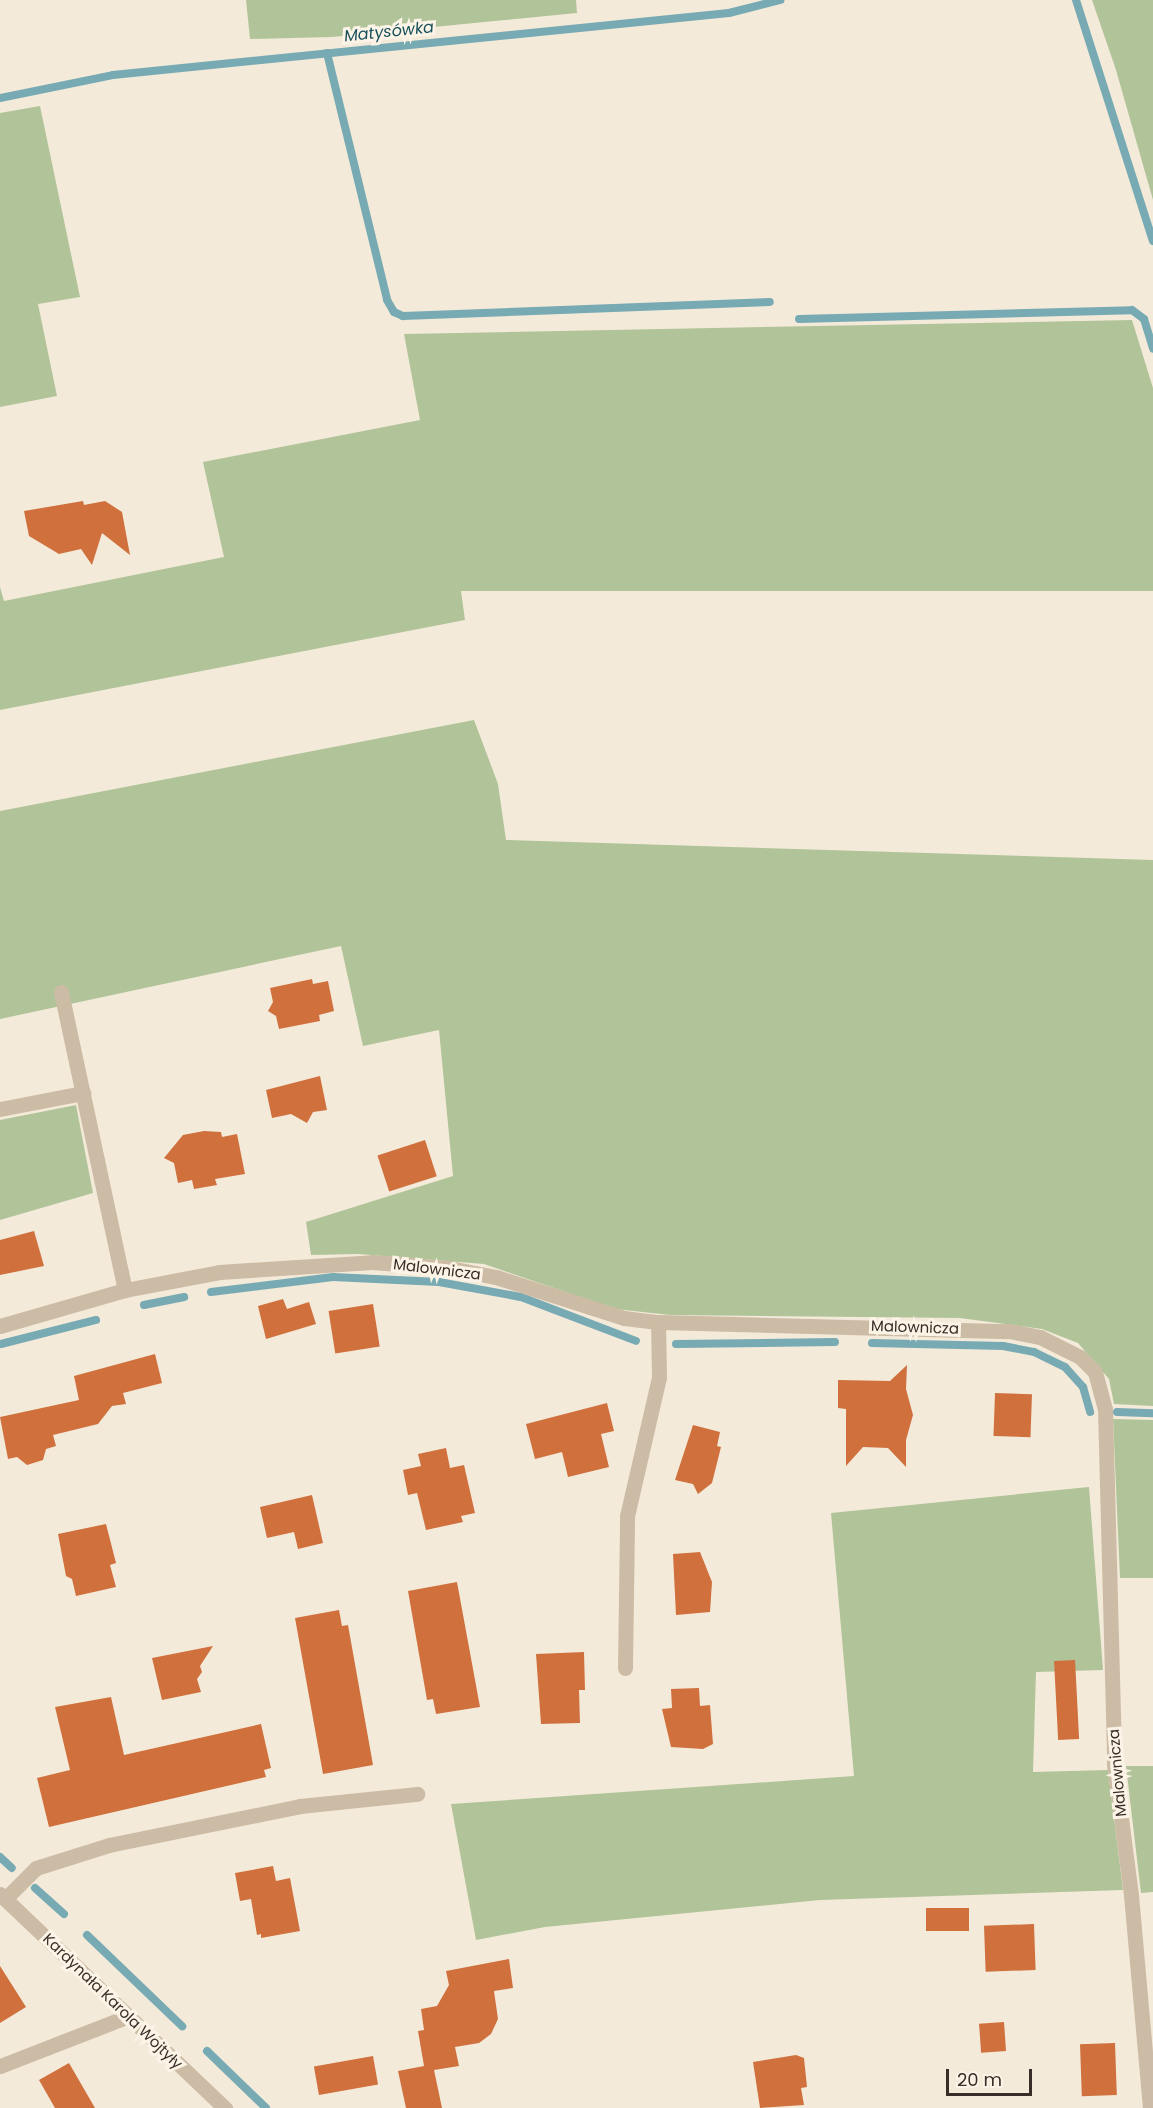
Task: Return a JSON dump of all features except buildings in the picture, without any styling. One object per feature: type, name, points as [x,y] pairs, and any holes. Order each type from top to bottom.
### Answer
[{"type":"street","points":[[61,992],[125,1290]]},
{"type":"street","points":[[0,1109],[83,1092]]},
{"type":"street","name":"Malownicza","points":[[0,1326],[125,1290],[257,1267],[372,1262],[450,1268],[496,1277],[624,1318],[658,1322],[1009,1331],[1062,1346],[1095,1372],[1105,1409],[1114,1764],[1131,1895],[1150,2108]]},
{"type":"street","points":[[625,1668],[627,1516],[659,1377],[658,1322]]},
{"type":"street","points":[[3,1896],[36,1868],[109,1845],[300,1806],[417,1794]]},
{"type":"street","name":"Kardynała Karola Wojtyły","points":[[3,1896],[225,2108]]},
{"type":"street","points":[[0,2066],[129,2016]]},
{"type":"green space","points":[[246,0],[576,0],[577,13],[332,37],[250,39]]},
{"type":"green space","points":[[1092,0],[1153,0],[1153,200],[1116,70]]},
{"type":"green space","points":[[40,106],[80,297],[38,304],[57,396],[0,407],[0,113]]},
{"type":"green space","points":[[1132,320],[1153,388],[1153,591],[461,591],[465,620],[0,710],[0,587],[4,601],[224,557],[203,462],[420,420],[404,334]]},
{"type":"green space","points":[[474,720],[498,784],[506,840],[1153,860],[1153,1406],[1114,1404],[1109,1379],[1078,1343],[1042,1329],[960,1318],[670,1315],[615,1309],[484,1264],[358,1254],[311,1255],[306,1222],[453,1176],[439,1030],[363,1046],[341,946],[0,1019],[0,811]]},
{"type":"green space","points":[[76,1105],[93,1193],[0,1220],[0,1120]]},
{"type":"green space","points":[[1113,1419],[1153,1420],[1153,1578],[1120,1578]]},
{"type":"green space","points":[[1089,1487],[1103,1670],[1036,1672],[1033,1772],[1108,1770],[1123,1890],[820,1900],[545,1927],[476,1940],[451,1804],[854,1776],[831,1513]]},
{"type":"green space","points":[[1126,1766],[1153,1766],[1153,1892],[1141,1893]]},
{"type":"waterway","name":"Matysówka","points":[[0,98],[113,75],[729,13],[780,0]]},
{"type":"waterway","points":[[1076,0],[1153,241]]},
{"type":"waterway","points":[[327,53],[387,300],[394,312],[403,316],[770,302]]},
{"type":"waterway","points":[[799,319],[1132,310],[1144,319],[1153,349]]},
{"type":"waterway","points":[[211,1292],[333,1277],[439,1282],[521,1297],[636,1341]]},
{"type":"waterway","points":[[144,1305],[184,1297]]},
{"type":"waterway","points":[[1,1344],[96,1320]]},
{"type":"waterway","points":[[676,1344],[835,1342]]},
{"type":"waterway","points":[[872,1343],[1003,1346],[1034,1352],[1065,1367],[1083,1387],[1090,1412]]},
{"type":"waterway","points":[[1117,1412],[1153,1413]]},
{"type":"waterway","points":[[0,1857],[12,1868]]},
{"type":"waterway","points":[[35,1888],[64,1914]]},
{"type":"waterway","points":[[87,1935],[182,2026]]},
{"type":"waterway","points":[[207,2051],[266,2108]]}]
